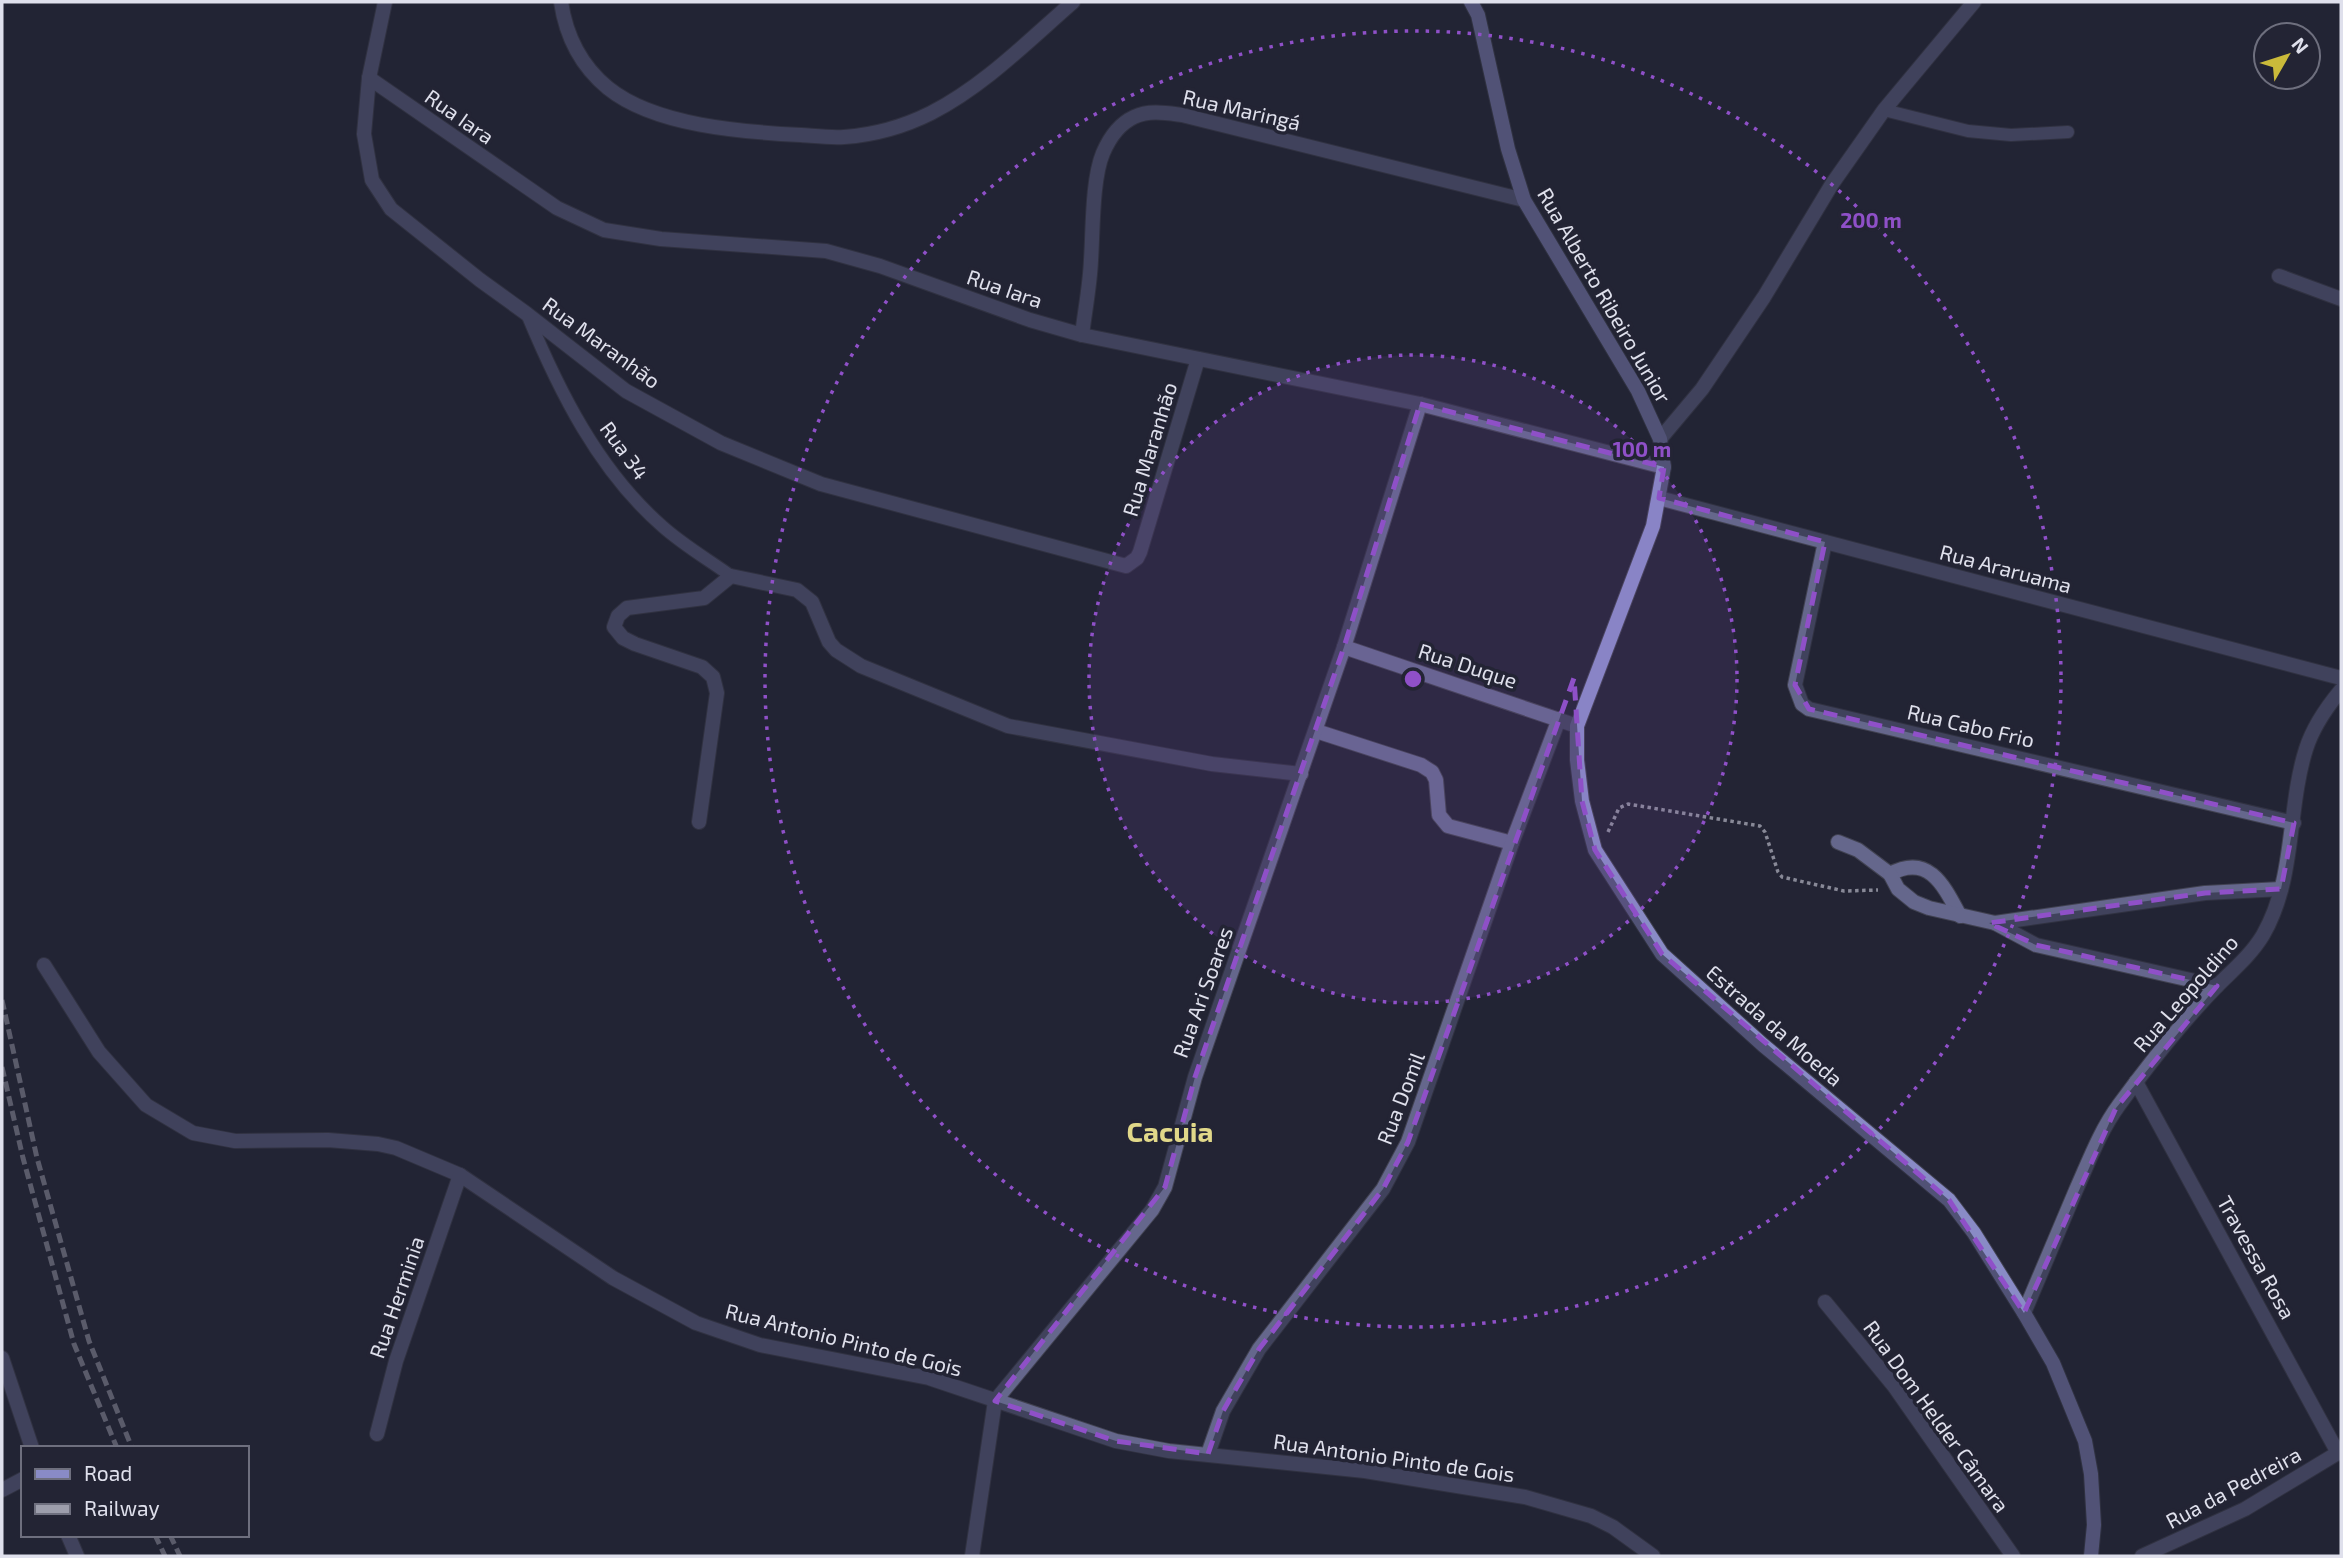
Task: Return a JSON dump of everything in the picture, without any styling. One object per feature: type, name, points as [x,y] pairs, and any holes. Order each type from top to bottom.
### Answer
[{"type":"main road","name":"Rua Alberto Ribeiro Junior","points":[[1471,2],[1478,15],[1508,149],[1524,200],[1638,391],[1661,439],[1664,467],[1653,526],[1577,726]]},
{"type":"main road","name":"Estrada da Moeda","points":[[1577,726],[1577,760],[1582,801],[1595,850],[1662,954],[1763,1045],[1949,1200],[1974,1233],[2024,1312],[2053,1363],[2085,1441],[2091,1474],[2094,1525],[2091,1556]]},
{"type":"street","name":"Rua Maranhão","points":[[385,2],[369,78],[364,134],[372,180],[391,209],[480,281],[626,391],[721,443],[821,484],[1126,566],[1137,558],[1140,552],[1198,359]]},
{"type":"street","points":[[561,2],[565,26],[573,47],[589,70],[608,89],[632,103],[657,113],[747,133],[844,137],[891,129],[931,113],[1002,64],[1073,2]]},
{"type":"street","points":[[1661,439],[1702,389],[1764,297],[1832,184],[1884,110],[1974,2]]},
{"type":"street","name":"Rua Iara","points":[[369,78],[557,208],[604,230],[661,239],[826,251],[880,266],[1030,320],[1082,335],[1420,404],[1664,467]]},
{"type":"street","name":"Rua Maringá","points":[[1082,335],[1091,267],[1096,185],[1102,155],[1112,136],[1135,116],[1154,112],[1182,114],[1524,200]]},
{"type":"street","points":[[2279,276],[2341,299]]},
{"type":"street","name":"Rua Ari Soares","points":[[995,1401],[1152,1210],[1165,1187],[1195,1077],[1316,731],[1420,404]]},
{"type":"street","name":"Rua Araruama","points":[[1659,498],[2341,678]]},
{"type":"street","name":"Rua Cabo Frio","points":[[1825,542],[1795,685],[1802,704],[1809,709],[2294,823]]},
{"type":"street","points":[[699,822],[717,693],[713,677],[702,667],[623,638],[614,627],[618,616],[627,608],[704,598],[732,576],[797,590],[812,602],[829,642],[836,650],[861,666],[1008,726],[1212,764],[1301,774]]},
{"type":"street","name":"Rua Duque","points":[[1344,647],[1577,726]]},
{"type":"street","name":"Rua Leopoldino","points":[[2024,1312],[2097,1141],[2116,1108],[2161,1049],[2250,953],[2263,935],[2281,889],[2294,823],[2301,767],[2307,746],[2322,715],[2341,690]]},
{"type":"street","name":"Rua Domil","points":[[1208,1454],[1223,1411],[1259,1349],[1382,1189],[1408,1142],[1512,843],[1559,719]]},
{"type":"street","points":[[1316,731],[1421,765],[1432,772],[1436,780],[1439,815],[1448,826],[1512,843]]},
{"type":"street","points":[[1838,842],[1858,850],[1890,874],[1898,889],[1914,902],[1960,916],[1996,923],[2036,945],[2217,986]]},
{"type":"street","points":[[1890,874],[1904,867],[1918,868],[1933,874],[1944,885],[1960,916]]},
{"type":"street","points":[[1996,923],[2205,893],[2281,889]]},
{"type":"street","name":"Rua Antonio Pinto de Gois","points":[[44,965],[99,1052],[146,1105],[193,1133],[235,1141],[328,1140],[396,1148],[460,1175],[612,1278],[696,1323],[760,1345],[929,1378],[1116,1441],[1169,1451],[1365,1471],[1525,1497],[1591,1516],[1613,1527],[1653,1556]]},
{"type":"street","name":"Travessa Rosa","points":[[2136,1082],[2340,1452]]},
{"type":"street","name":"Rua Herminia","points":[[377,1434],[396,1361],[460,1175]]},
{"type":"street","name":"Rua Dom Helder Câmara","points":[[1825,1302],[1894,1386],[2013,1556]]},
{"type":"street","points":[[2,1358],[31,1446]]},
{"type":"street","points":[[972,1556],[995,1401]]},
{"type":"street","name":"Rua da Pedreira","points":[[2142,1556],[2245,1509],[2340,1452]]},
{"type":"street","points":[[2,1490],[21,1480]]},
{"type":"street","points":[[69,1537],[77,1556]]},
{"type":"lane","points":[[1884,110],[1968,131],[2011,135],[2068,132]]},
{"type":"lane","name":"Rua 34","points":[[527,314],[548,363],[586,433],[624,486],[662,526],[732,576]]},
{"type":"path","points":[[1595,850],[1610,830],[1619,808],[1628,803],[1760,826],[1765,832],[1778,873],[1782,877],[1844,891],[1898,889]]},
{"type":"highlighted area","points":[[1420,404],[1664,467],[1659,498],[1825,542],[1795,685],[1809,709],[2294,823],[2281,889],[2205,893],[1989,923],[2036,945],[2217,986],[2116,1108],[2024,1313],[1949,1200],[1662,954],[1595,850],[1582,801],[1574,678],[1408,1142],[1383,1189],[1259,1349],[1223,1411],[1208,1454],[1116,1441],[995,1401],[1165,1187],[1195,1077],[1344,647]]},
{"type":"railway","points":[[2,1000],[37,1158],[89,1341],[131,1446]]},
{"type":"railway","points":[[2,1067],[23,1158],[74,1344],[116,1446]]},
{"type":"railway","points":[[156,1537],[165,1556]]},
{"type":"railway","points":[[171,1537],[180,1556]]},
{"type":"district","name":"Cacuia","points":[[1170,1131]]}]
